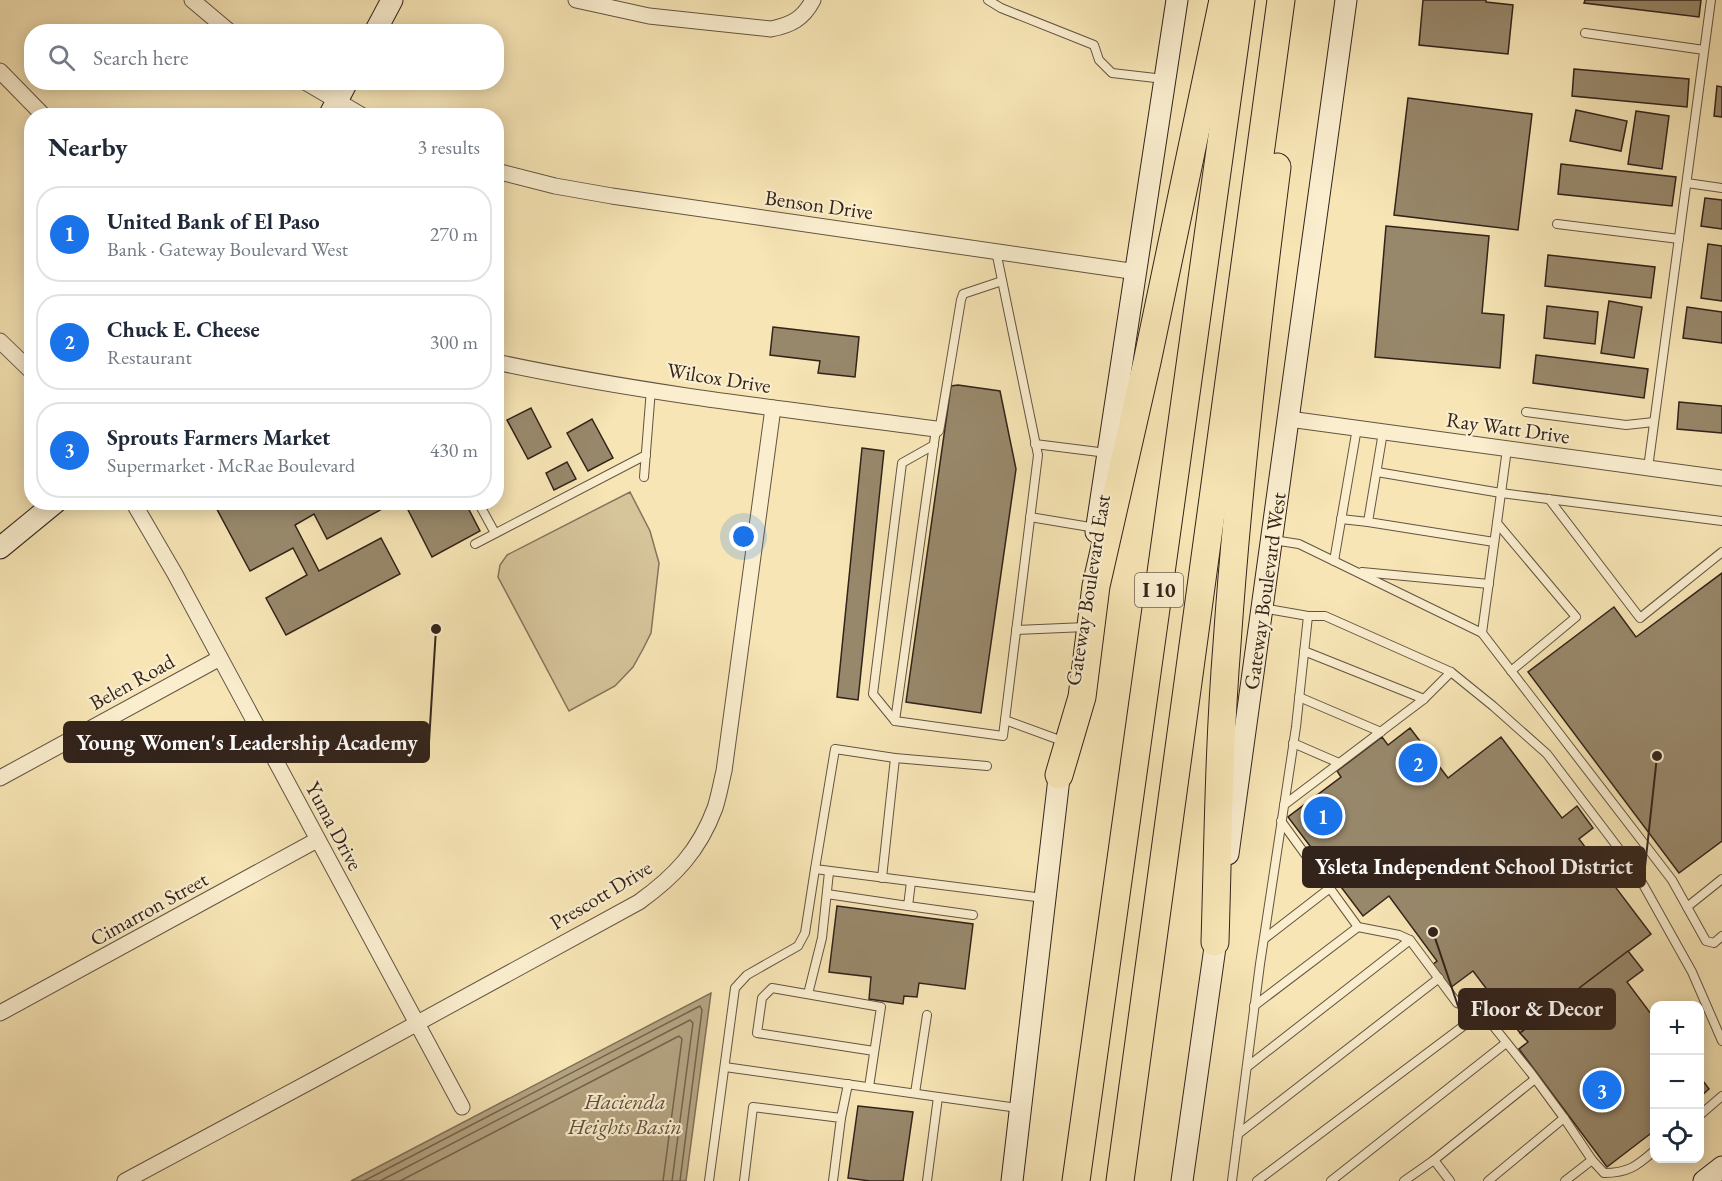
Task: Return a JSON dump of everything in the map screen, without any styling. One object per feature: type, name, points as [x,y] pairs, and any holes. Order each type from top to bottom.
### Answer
[{"type":"highway","points":[[1059,775],[1066,743],[1082,697],[1086,627],[1147,362],[1223,0]]},
{"type":"highway","name":"I 10","points":[[1076,1181],[1241,0]]},
{"type":"highway","name":"I 10","points":[[1120,1181],[1281,0]]},
{"type":"highway","points":[[1215,942],[1219,782],[1227,643],[1262,280],[1277,163],[1275,41]]},
{"type":"main road","points":[[379,24],[392,0]]},
{"type":"main road","name":"Gateway Boulevard East","points":[[1086,627],[1097,528],[1177,0]]},
{"type":"main road","name":"Gateway Boulevard West","points":[[1182,1181],[1346,0]]},
{"type":"main road","points":[[334,108],[343,90]]},
{"type":"main road","points":[[0,548],[46,510]]},
{"type":"main road","points":[[1012,1181],[1059,775]]},
{"type":"main road","points":[[1704,1181],[1722,1167]]},
{"type":"street","points":[[192,0],[220,24]]},
{"type":"street","points":[[576,0],[649,16],[771,29],[787,26],[809,8],[813,0]]},
{"type":"street","points":[[0,71],[36,108]]},
{"type":"street","points":[[313,90],[332,108]]},
{"type":"street","name":"Benson Drive","points":[[504,173],[555,186],[612,196],[1137,272]]},
{"type":"street","points":[[0,341],[24,364]]},
{"type":"street","name":"Wilcox Drive","points":[[504,364],[552,374],[772,408],[936,429]]},
{"type":"street","name":"Prescott Drive","points":[[124,1181],[639,902],[678,870],[696,848],[715,808],[724,771],[772,408]]},
{"type":"street","name":"Ray Watt Drive","points":[[1289,419],[1722,478]]},
{"type":"street","name":"Yuma Drive","points":[[138,510],[175,574],[462,1107]]},
{"type":"street","name":"Belen Road","points":[[0,778],[220,658]]},
{"type":"street","name":"Cimarron Street","points":[[0,1013],[317,840]]},
{"type":"lane","points":[[988,0],[1001,8],[1094,45],[1099,60],[1112,73],[1165,80]]},
{"type":"lane","points":[[1648,468],[1711,0]]},
{"type":"lane","points":[[1585,33],[1704,50]]},
{"type":"lane","points":[[1687,183],[1722,188]]},
{"type":"lane","points":[[1557,224],[1679,239]]},
{"type":"lane","points":[[934,445],[902,463],[873,694],[895,721],[1003,736],[1038,454],[996,251]]},
{"type":"lane","points":[[895,721],[936,429],[940,426],[961,300],[963,294],[1002,281]]},
{"type":"lane","points":[[644,477],[651,389]]},
{"type":"lane","points":[[1526,412],[1626,425],[1654,422]]},
{"type":"lane","points":[[1334,561],[1357,428]]},
{"type":"lane","points":[[1368,522],[1383,432]]},
{"type":"lane","points":[[1035,444],[1109,453]]},
{"type":"lane","points":[[1482,633],[1507,449]]},
{"type":"lane","points":[[475,544],[646,455]]},
{"type":"lane","points":[[1377,472],[1501,493],[1722,521]]},
{"type":"lane","points":[[1550,499],[1640,618],[1722,552]]},
{"type":"lane","points":[[482,510],[495,533]]},
{"type":"lane","points":[[1030,517],[1097,528]]},
{"type":"lane","points":[[1341,519],[1494,542]]},
{"type":"lane","points":[[1497,523],[1576,617],[1511,670]]},
{"type":"lane","points":[[1272,540],[1299,544],[1482,633],[1672,880],[1706,941],[1714,943],[1722,936]]},
{"type":"lane","points":[[1355,571],[1489,584]]},
{"type":"lane","points":[[1262,608],[1308,616],[1325,616],[1450,672],[1547,754],[1635,870],[1692,972],[1722,1041]]},
{"type":"lane","points":[[1232,1181],[1254,1006],[1293,743],[1308,616]]},
{"type":"lane","points":[[1016,630],[1086,627]]},
{"type":"lane","points":[[1304,651],[1424,699]]},
{"type":"lane","points":[[1284,805],[1424,699],[1450,672]]},
{"type":"lane","points":[[1299,697],[1381,732]]},
{"type":"lane","points":[[1005,720],[1066,743]]},
{"type":"lane","points":[[1293,743],[1339,763]]},
{"type":"lane","points":[[710,1181],[735,988],[747,975],[798,946],[805,933],[835,749],[895,758],[987,766]]},
{"type":"lane","points":[[882,878],[895,758]]},
{"type":"lane","points":[[1281,821],[1358,927],[1399,935],[1410,940],[1457,1003],[1482,1012],[1604,1173],[1619,1173],[1637,1165],[1650,1154]]},
{"type":"lane","points":[[814,869],[1045,899]]},
{"type":"lane","points":[[808,994],[822,938],[829,872]]},
{"type":"lane","points":[[1687,907],[1722,879]]},
{"type":"lane","points":[[908,906],[911,882]]},
{"type":"lane","points":[[1264,939],[1330,888]]},
{"type":"lane","points":[[827,894],[973,915]]},
{"type":"lane","points":[[1254,1006],[1358,927]]},
{"type":"lane","points":[[1247,1067],[1410,940]]},
{"type":"lane","points":[[1238,1134],[1439,978]]},
{"type":"lane","points":[[869,1087],[874,1051],[880,1007],[772,988],[762,998],[757,1033],[874,1051]]},
{"type":"lane","points":[[1257,1181],[1482,1012]]},
{"type":"lane","points":[[915,1093],[927,1015]]},
{"type":"lane","points":[[1331,1181],[1506,1043]]},
{"type":"lane","points":[[725,1067],[1022,1109]]},
{"type":"lane","points":[[1404,1181],[1434,1160],[1535,1079]]},
{"type":"lane","points":[[833,1181],[848,1084]]},
{"type":"lane","points":[[1704,1112],[1722,1096]]},
{"type":"lane","points":[[927,1181],[938,1097]]},
{"type":"lane","points":[[744,1181],[753,1107],[841,1118]]},
{"type":"lane","points":[[1488,1181],[1564,1118]]},
{"type":"lane","points":[[1434,1160],[1450,1181]]},
{"type":"lane","points":[[1565,1181],[1592,1160]]},
{"type":"shaded area","points":[[630,492],[650,531],[659,563],[651,633],[633,667],[615,686],[569,711],[498,577],[500,565],[507,555]]},
{"type":"water","name":"Hacienda Heights Basin","points":[[711,993],[686,1181],[351,1181]]},
{"type":"building","points":[[1423,0],[1486,0],[1486,2],[1513,5],[1508,54],[1419,45]]},
{"type":"building","points":[[1585,0],[1701,0],[1699,17],[1584,3]]},
{"type":"building","points":[[1574,69],[1689,79],[1687,107],[1572,96]]},
{"type":"building","points":[[1717,86],[1722,87],[1722,117],[1714,116]]},
{"type":"building","points":[[1408,98],[1532,114],[1518,230],[1394,215]]},
{"type":"building","points":[[1576,110],[1627,121],[1621,151],[1570,141]]},
{"type":"building","points":[[1636,111],[1669,116],[1662,169],[1628,164]]},
{"type":"building","points":[[1561,164],[1676,177],[1672,206],[1558,194]]},
{"type":"building","points":[[1705,198],[1722,200],[1722,229],[1701,226]]},
{"type":"building","points":[[1386,226],[1489,236],[1482,313],[1504,315],[1500,368],[1375,357]]},
{"type":"building","points":[[1708,244],[1722,246],[1722,301],[1701,298]]},
{"type":"building","points":[[1548,255],[1655,267],[1651,298],[1545,286]]},
{"type":"building","points":[[1609,301],[1642,307],[1634,358],[1601,353]]},
{"type":"building","points":[[1547,306],[1598,312],[1595,344],[1544,338]]},
{"type":"building","points":[[1687,307],[1722,312],[1722,343],[1683,338]]},
{"type":"building","points":[[773,327],[859,337],[855,377],[818,373],[820,361],[770,355]]},
{"type":"building","points":[[1536,355],[1648,369],[1644,398],[1533,383]]},
{"type":"building","points":[[951,386],[1000,391],[1016,469],[981,713],[906,702]]},
{"type":"building","points":[[1679,402],[1722,406],[1722,433],[1677,429]]},
{"type":"building","points":[[531,408],[551,447],[528,459],[507,420]]},
{"type":"building","points":[[592,419],[613,458],[588,471],[567,433]]},
{"type":"building","points":[[862,448],[884,451],[858,700],[837,697]]},
{"type":"building","points":[[567,462],[576,479],[554,490],[546,473]]},
{"type":"building","points":[[217,510],[380,510],[327,539],[314,514],[295,525],[319,571],[381,538],[400,574],[286,635],[266,598],[307,575],[293,548],[250,571]]},
{"type":"building","points":[[408,510],[469,510],[480,531],[432,557]]},
{"type":"building","points":[[1722,573],[1722,841],[1679,873],[1528,672],[1614,607],[1636,637]]},
{"type":"building","points":[[1410,728],[1448,778],[1501,737],[1562,818],[1577,806],[1593,828],[1579,839],[1651,934],[1520,1033],[1473,971],[1450,988],[1432,965],[1437,961],[1389,896],[1363,916],[1288,817],[1341,777],[1337,771],[1382,737],[1388,745]]},
{"type":"building","points":[[837,906],[973,924],[965,989],[919,983],[917,997],[904,996],[903,1004],[869,999],[871,977],[829,972]]},
{"type":"building","points":[[1628,951],[1643,970],[1627,982],[1650,1013],[1650,1134],[1607,1167],[1519,1049],[1528,1042],[1520,1033]]},
{"type":"building","points":[[1704,1082],[1709,1089],[1704,1093]]},
{"type":"building","points":[[858,1106],[913,1112],[903,1181],[848,1178]]},
{"type":"place","name":"Young Women's Leadership Academy","points":[[436,629]]},
{"type":"place","name":"Ysleta Independent School District","points":[[1657,756]]},
{"type":"place","name":"Chuck E. Cheese","points":[[1418,763]]},
{"type":"place","name":"United Bank of El Paso","points":[[1323,816]]},
{"type":"place","name":"Floor & Decor","points":[[1433,932]]},
{"type":"place","name":"Sprouts Farmers Market","points":[[1602,1090]]}]
